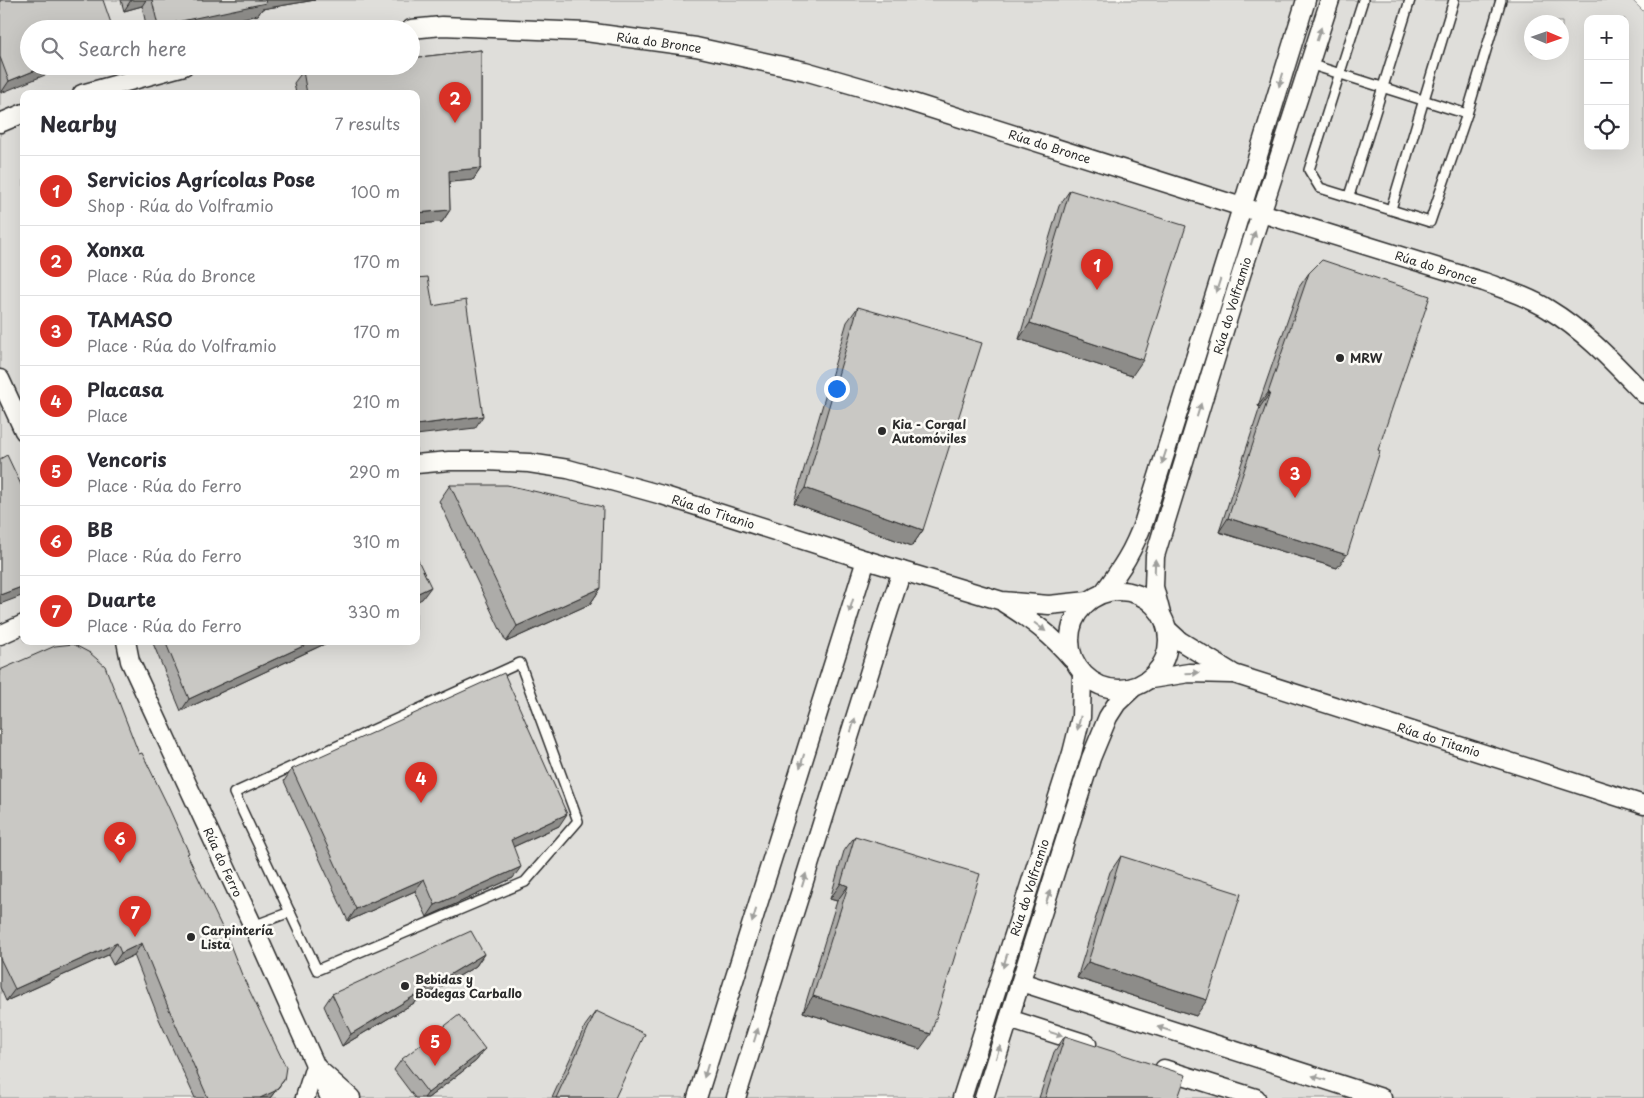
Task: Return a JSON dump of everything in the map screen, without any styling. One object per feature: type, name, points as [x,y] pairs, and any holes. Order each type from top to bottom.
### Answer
[{"type":"street","name":"Rúa do Volframio","points":[[1096,597],[1126,562],[1138,537],[1306,0]]},
{"type":"street","name":"Rúa do Volframio","points":[[1164,621],[1154,586],[1155,556],[1241,275],[1330,0]]},
{"type":"street","name":"Rúa do Bronce","points":[[420,28],[442,26],[586,32],[696,47],[805,71],[885,94],[1515,293],[1547,308],[1576,328],[1603,351],[1644,394]]},
{"type":"street","points":[[97,90],[151,75]]},
{"type":"street","points":[[0,123],[20,115]]},
{"type":"street","points":[[0,379],[20,422]]},
{"type":"street","name":"Rúa do Titanio","points":[[420,464],[486,461],[529,463],[568,470],[662,494],[866,560],[1002,601]]},
{"type":"street","points":[[697,1098],[866,560]]},
{"type":"street","points":[[736,1098],[902,571]]},
{"type":"street","points":[[1002,601],[1049,605],[1096,597],[1118,590],[1135,593],[1150,601],[1180,640],[1234,674]]},
{"type":"street","points":[[1072,658],[1069,641],[1071,627],[1078,611],[1096,597]]},
{"type":"street","points":[[1002,601],[1047,632],[1072,658],[1082,674],[1096,684],[1114,688],[1134,687],[1151,679],[1189,673],[1234,674]]},
{"type":"street","points":[[1151,679],[1162,663],[1168,647],[1164,621]]},
{"type":"street","points":[[0,635],[20,626]]},
{"type":"street","name":"Rúa do Ferro","points":[[115,645],[130,661]]},
{"type":"street","name":"Rúa do Ferro","points":[[127,645],[130,661],[253,926],[330,1098]]},
{"type":"street","name":"Rúa do Volframio","points":[[962,1098],[1072,753],[1082,717],[1082,674]]},
{"type":"street","name":"Rúa do Titanio","points":[[1234,674],[1644,805]]},
{"type":"street","name":"Rúa do Volframio","points":[[984,1098],[1091,758],[1108,717],[1117,703],[1134,687]]},
{"type":"street","points":[[1020,982],[1382,1098]]},
{"type":"street","points":[[1009,1019],[1107,1050]]},
{"type":"street","points":[[1152,1065],[1256,1098]]},
{"type":"street","points":[[305,1098],[315,1066]]},
{"type":"street","name":"Rúa do Ferro","points":[[315,1066],[351,1098]]},
{"type":"lane","points":[[1363,0],[1309,170],[1320,188],[1430,222],[1467,114],[1501,0]]},
{"type":"lane","points":[[1349,196],[1410,0]]},
{"type":"lane","points":[[1391,209],[1454,0]]},
{"type":"lane","points":[[1309,64],[1467,114]]},
{"type":"lane","points":[[520,663],[578,820],[525,882],[317,970],[290,912],[234,793],[520,663]]},
{"type":"lane","points":[[253,926],[290,912]]},
{"type":"shaded area","points":[[0,0],[1632,0],[1644,12],[1644,1098],[0,1098]]},
{"type":"building","points":[[0,0],[103,0],[110,20],[20,20],[20,75],[24,75],[9,81],[0,57]]},
{"type":"building","points":[[152,0],[265,0],[266,3],[186,20],[157,20]]},
{"type":"building","points":[[481,50],[481,168],[449,171],[450,210],[420,213],[420,90],[306,90],[304,75],[420,75],[420,57]]},
{"type":"building","points":[[1070,190],[1186,226],[1143,360],[1030,323]]},
{"type":"building","points":[[1322,260],[1430,296],[1378,450],[1380,451],[1347,555],[1228,518],[1309,273]]},
{"type":"building","points":[[428,277],[433,306],[466,300],[483,416],[420,424],[420,278]]},
{"type":"building","name":"Kia - Corgal Automóviles","points":[[858,307],[982,343],[923,530],[805,488]]},
{"type":"building","points":[[7,455],[20,483],[20,588],[0,595],[0,459]]},
{"type":"building","points":[[450,485],[507,485],[603,507],[601,588],[517,626]]},
{"type":"building","points":[[420,564],[431,587],[420,592]]},
{"type":"building","points":[[75,645],[90,653],[105,666],[139,754],[142,753],[167,804],[189,853],[187,854],[286,1067],[284,1080],[275,1091],[260,1098],[208,1098],[142,943],[121,953],[117,943],[15,989],[0,958],[0,670],[55,646]]},
{"type":"building","points":[[167,645],[305,645],[189,699]]},
{"type":"building","points":[[504,673],[567,814],[511,840],[521,867],[435,905],[424,879],[356,909],[292,769]]},
{"type":"building","points":[[855,836],[980,874],[931,1034],[813,996],[848,886],[841,883]]},
{"type":"building","points":[[1121,856],[1241,894],[1207,1000],[1088,962]]},
{"type":"building","name":"Bebidas y Bodegas Carballo","points":[[471,931],[484,954],[351,1034],[332,994]]},
{"type":"building","points":[[596,1011],[645,1034],[615,1098],[556,1098]]},
{"type":"building","points":[[459,1015],[485,1049],[428,1093],[402,1059]]},
{"type":"building","points":[[1065,1036],[1186,1075],[1178,1098],[1045,1098]]},
{"type":"place","name":"Xonxa","points":[[455,123]]},
{"type":"place","name":"Servicios Agrícolas Pose","points":[[1097,290]]},
{"type":"place","name":"MRW","points":[[1340,358]]},
{"type":"place","name":"Kia - Corgal Automóviles","points":[[882,431]]},
{"type":"place","name":"TAMASO","points":[[1295,498]]},
{"type":"place","name":"Placasa","points":[[421,803]]},
{"type":"place","name":"BB","points":[[120,863]]},
{"type":"place","name":"Duarte","points":[[135,937]]},
{"type":"place","name":"Carpintería Lista","points":[[191,937]]},
{"type":"place","name":"Bebidas y Bodegas Carballo","points":[[405,986]]},
{"type":"place","name":"Vencoris","points":[[435,1066]]}]
